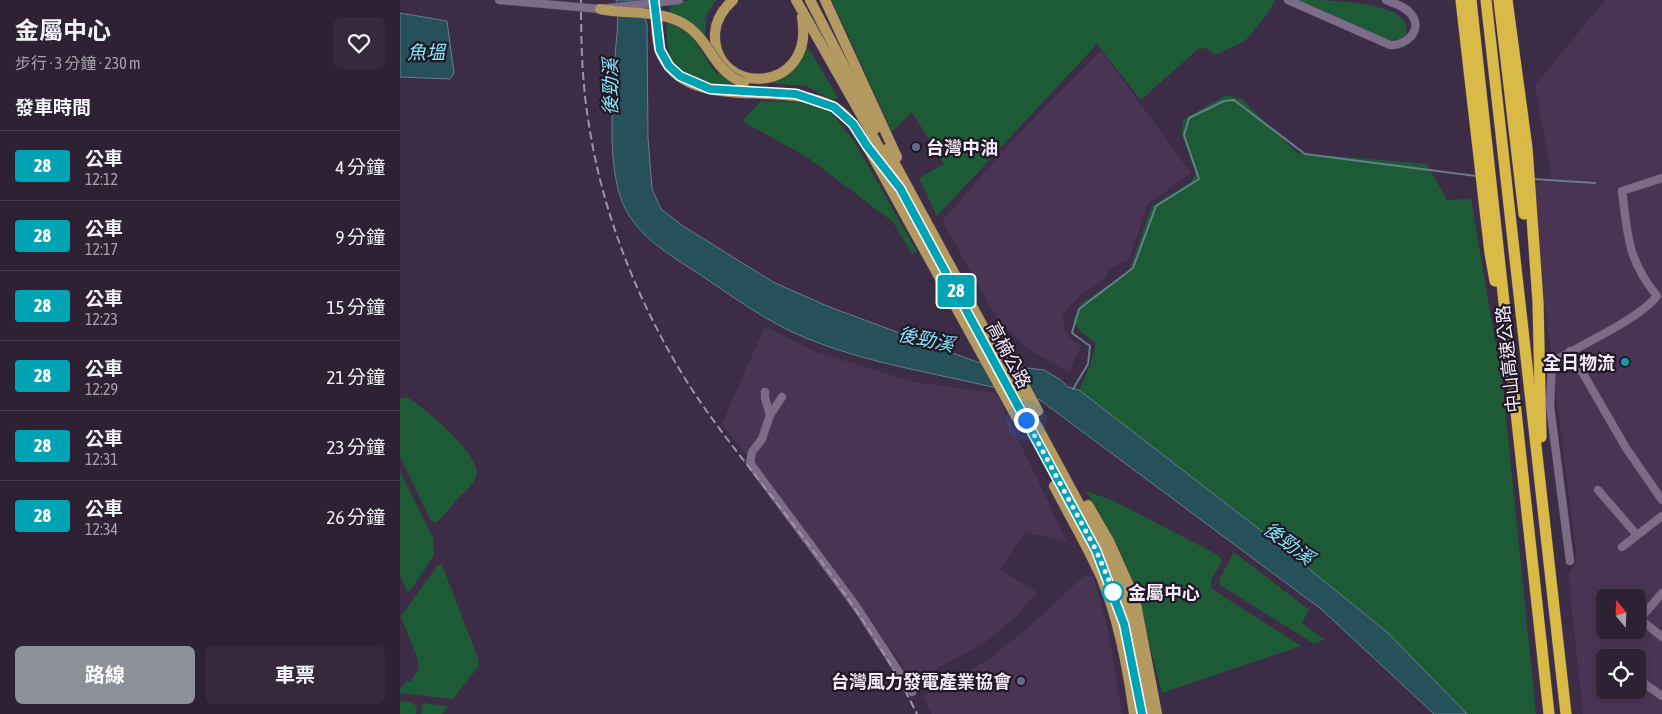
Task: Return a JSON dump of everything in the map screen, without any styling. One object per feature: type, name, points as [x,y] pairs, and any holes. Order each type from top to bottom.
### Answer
[{"type":"highway","points":[[1454,0],[1474,126],[1486,176]]},
{"type":"highway","points":[[1461,0],[1474,126]]},
{"type":"highway","points":[[1471,0],[1486,176]]},
{"type":"highway","name":"中山高速公路","points":[[1486,0],[1566,714]]},
{"type":"highway","points":[[1500,0],[1538,302],[1544,526]]},
{"type":"highway","points":[[1508,0],[1525,125],[1523,178]]},
{"type":"highway","name":"中山高速公路","points":[[1486,176],[1490,253],[1511,361],[1549,714]]},
{"type":"main road","points":[[654,0],[660,50],[669,66],[685,80],[702,88],[720,91],[800,95],[834,107]]},
{"type":"main road","points":[[733,0],[718,18],[715,38],[721,58],[734,73],[752,79],[775,76],[796,61],[804,40],[801,11]]},
{"type":"main road","name":"高楠公路","points":[[796,0],[871,143],[902,187],[993,351],[1096,550],[1108,575],[1129,641],[1142,714]]},
{"type":"main road","name":"高楠公路","points":[[810,0],[890,147],[902,187],[1115,573],[1138,642],[1150,714]]},
{"type":"main road","points":[[825,0],[890,147],[900,165],[902,187]]},
{"type":"main road","points":[[600,9],[615,12],[655,14],[683,24],[703,43],[724,73],[744,83],[805,89],[819,95],[853,124],[871,143],[884,167],[902,187]]},
{"type":"main road","name":"高楠公路","points":[[1019,400],[1102,579],[1116,624],[1134,714]]},
{"type":"main road","name":"高楠公路","points":[[1019,400],[1109,541],[1135,600],[1157,714]]},
{"type":"street","points":[[499,0],[600,9],[679,0]]},
{"type":"street","points":[[1288,0],[1390,45],[1400,46],[1408,41],[1413,34],[1415,25],[1412,15],[1404,7],[1386,0]]},
{"type":"street","points":[[1662,178],[1622,191],[1627,231],[1634,262],[1662,303]]},
{"type":"street","points":[[1570,561],[1550,406],[1552,362],[1650,306],[1657,296]]},
{"type":"street","points":[[1570,351],[1626,448],[1662,500]]},
{"type":"street","points":[[765,392],[770,415]]},
{"type":"street","points":[[782,397],[770,415],[762,438],[749,458],[753,469],[856,606],[912,692]]},
{"type":"street","points":[[1598,490],[1636,535]]},
{"type":"street","points":[[1622,547],[1662,516]]},
{"type":"street","points":[[1662,593],[1640,620],[1662,637]]},
{"type":"street","points":[[1646,685],[1662,696]]},
{"type":"shaded area","points":[[1605,0],[1662,0],[1662,714],[1583,714],[1568,574],[1577,561],[1530,184],[1552,179],[1535,86]]},
{"type":"shaded area","points":[[1101,50],[1191,173],[1148,204],[1129,259],[1109,269],[1104,279],[1082,294],[1068,307],[1063,316],[1064,330],[1071,339],[1081,345],[1069,373],[1027,348],[998,320],[942,221],[1015,138]]},
{"type":"shaded area","points":[[765,326],[816,352],[914,382],[996,393],[1067,542],[1025,532],[1000,570],[1037,592],[1017,616],[984,643],[920,678],[912,679],[825,556],[722,424]]},
{"type":"shaded area","points":[[1084,576],[1093,576],[1107,625],[1122,714],[932,714],[923,696],[958,678],[993,656],[1031,625]]},
{"type":"green space","points":[[691,0],[716,0],[706,16],[705,40],[668,13],[672,4]]},
{"type":"green space","points":[[832,0],[1275,0],[1268,13],[1245,41],[1215,55],[1206,48],[1198,49],[1141,100],[1097,44],[937,216],[919,178],[944,164],[912,112],[892,132]]},
{"type":"green space","points":[[1298,0],[1346,2],[1382,8],[1396,14],[1405,23],[1406,34],[1402,39],[1387,40]]},
{"type":"green space","points":[[667,20],[694,38],[714,71],[744,89],[697,81],[685,75],[676,67],[670,56],[667,40]]},
{"type":"green space","points":[[807,45],[838,98],[833,100],[806,86],[755,82],[776,78]]},
{"type":"green space","points":[[1226,95],[1242,99],[1297,153],[1427,164],[1447,200],[1471,199],[1503,387],[1536,714],[1467,714],[1388,633],[1281,546],[1079,390],[1090,366],[1096,343],[1082,333],[1073,321],[1082,303],[1129,271],[1152,206],[1191,182],[1196,173],[1182,135],[1183,120]]},
{"type":"green space","points":[[761,101],[799,102],[817,105],[833,114],[854,141],[917,252],[912,254],[893,222],[807,157],[742,121]]},
{"type":"green space","points":[[407,397],[451,433],[471,457],[476,468],[476,477],[472,483],[444,516],[435,523],[430,519],[400,457],[400,399]]},
{"type":"green space","points":[[400,471],[433,538],[434,555],[410,591],[407,592],[400,574]]},
{"type":"green space","points":[[1086,491],[1114,501],[1218,555],[1222,561],[1211,580],[1212,589],[1301,646],[1162,693],[1136,592],[1116,543]]},
{"type":"green space","points":[[1234,552],[1309,610],[1302,623],[1325,640],[1313,643],[1220,585],[1219,580]]},
{"type":"green space","points":[[438,565],[442,565],[479,661],[478,667],[453,699],[400,693],[400,688],[407,681],[410,682],[419,668],[416,654],[401,616]]},
{"type":"green space","points":[[400,701],[411,702],[417,707],[416,714],[400,714]]},
{"type":"green space","points":[[423,703],[448,706],[442,714],[421,714]]},
{"type":"water","name":"後勁溪","points":[[616,0],[641,0],[647,25],[648,138],[652,189],[661,209],[683,226],[773,282],[827,306],[977,362],[1044,370],[1061,380],[1068,387],[1079,390],[1281,546],[1388,633],[1467,714],[1434,714],[1321,609],[1040,400],[863,357],[834,349],[791,332],[736,299],[671,256],[648,238],[630,216],[623,203],[615,173],[612,123],[618,21]]},
{"type":"water","name":"魚塭","points":[[400,13],[447,21],[454,73],[450,79],[400,77]]},
{"type":"waterway","points":[[1073,389],[1088,364],[1090,346],[1072,333],[1079,309],[1133,268],[1156,206],[1199,179],[1184,135],[1189,118],[1224,101],[1234,100],[1305,154],[1476,176]]},
{"type":"waterway","points":[[1533,179],[1595,183]]},
{"type":"railway","points":[[581,0],[583,79],[595,160],[614,228],[640,295],[691,388],[852,605],[887,658],[917,714]]},
{"type":"bus line","name":"28","points":[[654,0],[660,50],[662,56],[674,72],[702,88],[731,92],[796,94],[816,99],[834,107],[849,119],[867,146],[900,188],[1108,575],[1129,641],[1142,714]]},
{"type":"place","name":"台灣中油","points":[[916,147]]},
{"type":"place","name":"全日物流","points":[[1625,362]]},
{"type":"place","name":"金屬中心","points":[[1113,592]]},
{"type":"place","name":"台灣風力發電產業協會","points":[[1021,681]]},
{"type":"route","points":[[1026,420],[1096,550],[1115,595],[1113,592]]}]
